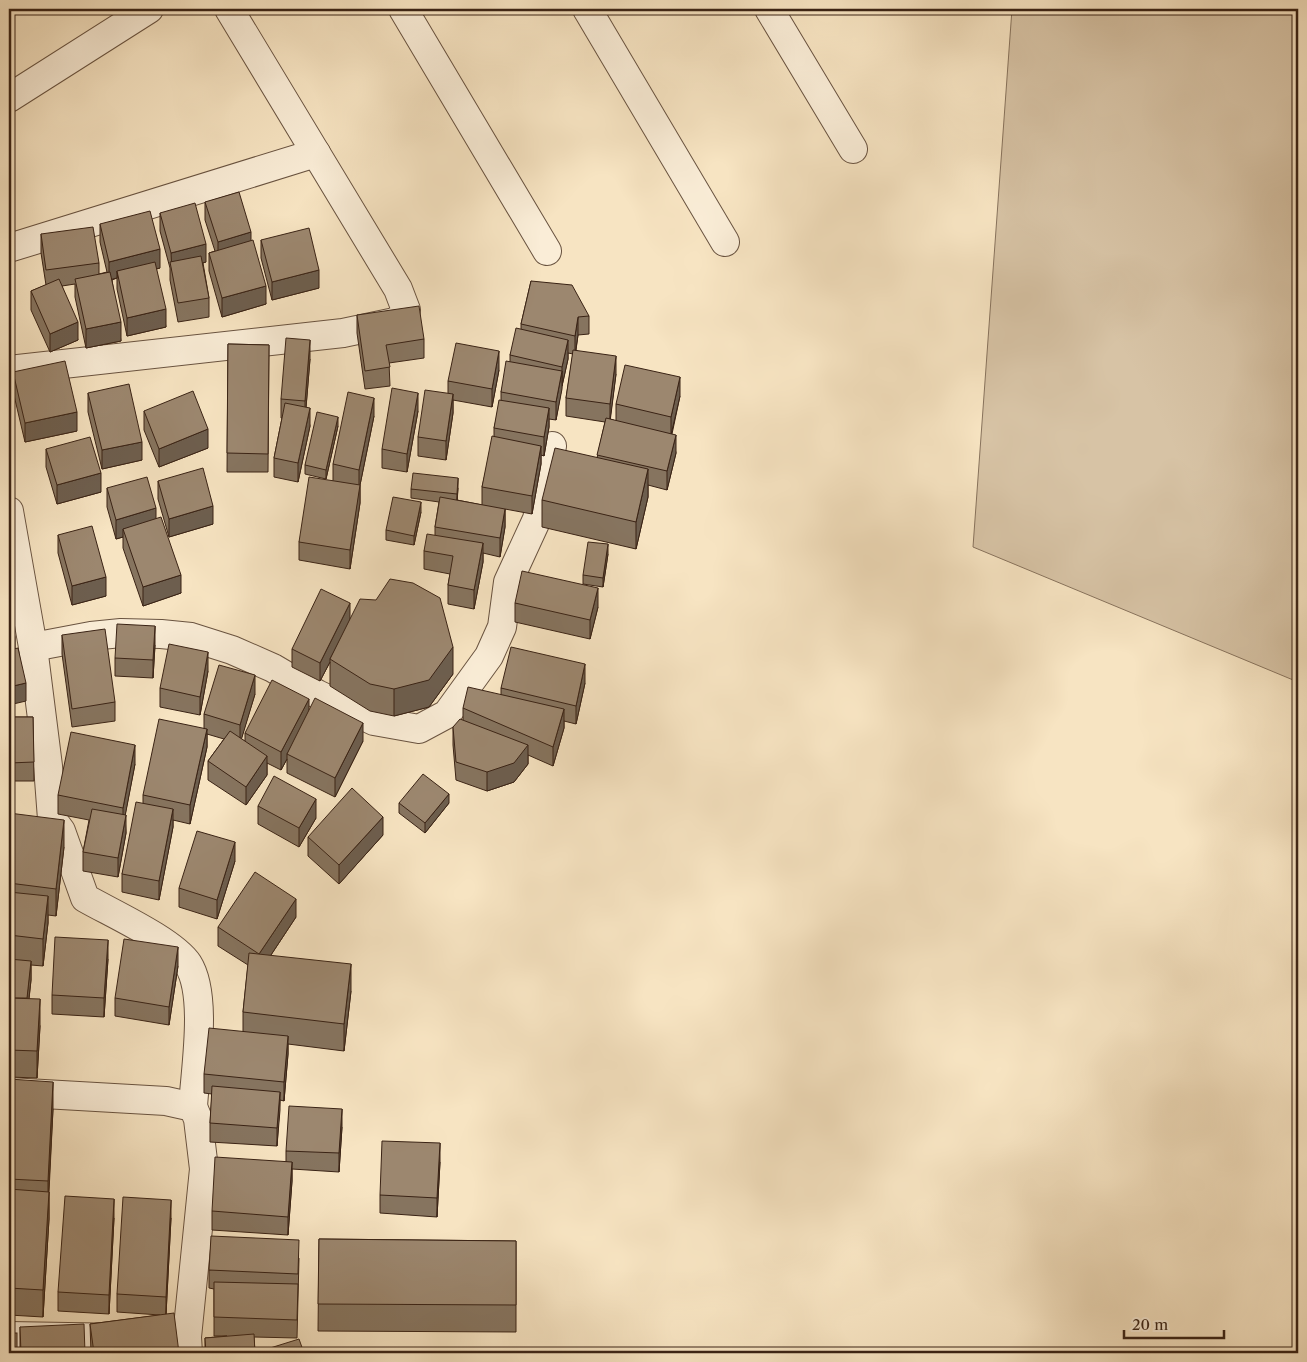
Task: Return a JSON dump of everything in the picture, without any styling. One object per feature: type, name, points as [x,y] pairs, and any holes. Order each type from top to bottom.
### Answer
[{"type":"street","points":[[9,98],[149,9]]},
{"type":"street","points":[[9,370],[343,333],[395,322],[402,317],[406,310],[398,289],[228,9]]},
{"type":"street","points":[[403,9],[547,251]]},
{"type":"street","points":[[587,9],[725,242]]},
{"type":"street","points":[[768,9],[854,148]]},
{"type":"street","points":[[9,248],[316,153]]},
{"type":"street","points":[[33,647],[91,636],[121,633],[191,637],[232,650],[273,668],[318,694],[374,720],[419,728],[447,714],[489,656],[502,627],[508,582],[537,519],[552,446]]},
{"type":"street","points":[[9,511],[33,647],[52,819],[62,831],[85,898],[169,947],[187,963],[196,984],[199,1006],[193,1107],[198,1119],[204,1169],[187,1345],[153,1338],[9,1336]]},
{"type":"street","points":[[9,1092],[166,1101],[193,1107]]},
{"type":"shaded area","points":[[1012,9],[1298,9],[1298,682],[973,547]]},
{"type":"building","points":[[239,192],[251,232],[218,242],[205,202]]},
{"type":"building","points":[[195,203],[206,244],[171,253],[160,213]]},
{"type":"building","points":[[150,211],[160,249],[109,262],[100,224]]},
{"type":"building","points":[[93,227],[99,263],[46,270],[41,234]]},
{"type":"building","points":[[309,228],[319,270],[272,282],[261,240]]},
{"type":"building","points":[[253,240],[266,286],[222,298],[209,253]]},
{"type":"building","points":[[201,256],[209,298],[178,303],[170,262]]},
{"type":"building","points":[[155,262],[166,309],[127,318],[117,271]]},
{"type":"building","points":[[110,272],[121,322],[86,329],[75,279]]},
{"type":"building","points":[[59,279],[78,322],[50,334],[31,291]]},
{"type":"building","points":[[531,281],[572,285],[589,316],[578,317],[575,336],[521,324]]},
{"type":"building","points":[[419,306],[424,339],[386,345],[390,367],[365,371],[357,315]]},
{"type":"building","points":[[516,328],[568,340],[562,367],[510,355]]},
{"type":"building","points":[[286,338],[310,340],[305,401],[281,399]]},
{"type":"building","points":[[456,343],[499,351],[492,389],[448,381]]},
{"type":"building","points":[[228,344],[269,345],[268,454],[227,453]]},
{"type":"building","points":[[573,350],[616,356],[610,404],[566,398]]},
{"type":"building","points":[[65,361],[77,412],[25,423],[13,372]]},
{"type":"building","points":[[506,361],[562,371],[556,402],[501,392]]},
{"type":"building","points":[[625,365],[680,377],[671,417],[616,404]]},
{"type":"building","points":[[129,384],[142,442],[102,450],[88,393]]},
{"type":"building","points":[[392,388],[418,393],[407,454],[382,449]]},
{"type":"building","points":[[425,390],[453,394],[446,441],[418,437]]},
{"type":"building","points":[[193,391],[208,429],[159,449],[144,411]]},
{"type":"building","points":[[348,392],[374,398],[359,470],[333,464]]},
{"type":"building","points":[[499,400],[549,408],[544,437],[494,428]]},
{"type":"building","points":[[285,403],[310,408],[298,463],[274,458]]},
{"type":"building","points":[[317,412],[338,417],[326,470],[305,465]]},
{"type":"building","points":[[606,418],[676,435],[667,471],[597,455]]},
{"type":"building","points":[[492,436],[541,446],[532,496],[482,487]]},
{"type":"building","points":[[90,437],[101,473],[57,485],[46,449]]},
{"type":"building","points":[[555,448],[648,469],[636,522],[542,500]]},
{"type":"building","points":[[203,468],[213,506],[169,519],[158,481]]},
{"type":"building","points":[[413,473],[458,478],[457,494],[411,489]]},
{"type":"building","points":[[147,477],[156,508],[116,520],[107,488]]},
{"type":"building","points":[[309,477],[360,485],[350,550],[299,542]]},
{"type":"building","points":[[393,497],[421,502],[414,536],[386,530]]},
{"type":"building","points":[[440,497],[505,509],[500,538],[435,527]]},
{"type":"building","points":[[161,517],[181,575],[143,587],[123,529]]},
{"type":"building","points":[[92,526],[106,577],[72,586],[58,535]]},
{"type":"building","points":[[427,534],[483,543],[474,590],[448,585],[453,556],[424,551]]},
{"type":"building","points":[[588,542],[608,544],[603,578],[583,575]]},
{"type":"building","points":[[522,571],[598,588],[590,620],[515,603]]},
{"type":"building","points":[[390,579],[413,583],[440,598],[453,647],[429,680],[394,689],[370,684],[330,659],[360,599],[376,600]]},
{"type":"building","points":[[321,589],[350,603],[320,663],[292,649]]},
{"type":"building","points":[[9,610],[15,637],[9,638]]},
{"type":"building","points":[[117,624],[155,626],[153,660],[115,658]]},
{"type":"building","points":[[105,629],[115,702],[72,709],[62,635]]},
{"type":"building","points":[[169,644],[208,652],[200,697],[160,688]]},
{"type":"building","points":[[511,647],[585,664],[576,706],[501,688]]},
{"type":"building","points":[[18,648],[26,683],[9,687],[9,650]]},
{"type":"building","points":[[219,665],[255,675],[240,725],[204,714]]},
{"type":"building","points":[[272,680],[309,699],[281,752],[245,733]]},
{"type":"building","points":[[468,687],[564,709],[553,747],[463,708]]},
{"type":"building","points":[[315,698],[363,723],[335,778],[287,754]]},
{"type":"building","points":[[9,717],[33,717],[34,762],[9,763]]},
{"type":"building","points":[[159,719],[207,729],[190,805],[143,795]]},
{"type":"building","points":[[460,719],[528,745],[514,763],[487,772],[456,762],[453,727]]},
{"type":"building","points":[[230,731],[267,756],[246,787],[208,761]]},
{"type":"building","points":[[71,732],[135,745],[123,808],[58,795]]},
{"type":"building","points":[[423,774],[449,794],[425,823],[399,803]]},
{"type":"building","points":[[274,776],[316,799],[299,828],[258,806]]},
{"type":"building","points":[[352,788],[383,817],[339,865],[308,837]]},
{"type":"building","points":[[136,802],[173,809],[159,881],[122,874]]},
{"type":"building","points":[[92,809],[126,815],[118,858],[83,852]]},
{"type":"building","points":[[9,813],[64,820],[56,889],[9,883]]},
{"type":"building","points":[[197,831],[235,842],[217,900],[179,888]]},
{"type":"building","points":[[255,872],[296,899],[259,954],[218,927]]},
{"type":"building","points":[[9,892],[48,896],[43,939],[9,935]]},
{"type":"building","points":[[55,937],[108,940],[104,998],[52,995]]},
{"type":"building","points":[[124,939],[178,947],[169,1007],[115,998]]},
{"type":"building","points":[[249,953],[351,964],[344,1024],[243,1012]]},
{"type":"building","points":[[9,959],[31,961],[27,998],[9,998]]},
{"type":"building","points":[[9,998],[40,999],[37,1051],[9,1050]]},
{"type":"building","points":[[209,1028],[288,1036],[284,1082],[204,1074]]},
{"type":"building","points":[[9,1079],[53,1082],[48,1181],[9,1179]]},
{"type":"building","points":[[212,1086],[280,1092],[277,1128],[210,1123]]},
{"type":"building","points":[[289,1106],[342,1109],[339,1153],[286,1151]]},
{"type":"building","points":[[382,1141],[440,1143],[437,1198],[380,1195]]},
{"type":"building","points":[[215,1157],[292,1162],[288,1217],[212,1211]]},
{"type":"building","points":[[9,1189],[49,1192],[43,1290],[9,1288]]},
{"type":"building","points":[[65,1196],[114,1199],[109,1295],[58,1292]]},
{"type":"building","points":[[123,1197],[171,1200],[166,1297],[117,1294]]},
{"type":"building","points":[[211,1236],[299,1240],[298,1274],[209,1270]]},
{"type":"building","points":[[319,1239],[516,1241],[516,1305],[318,1304]]},
{"type":"building","points":[[214,1282],[298,1284],[297,1320],[214,1317]]},
{"type":"building","points":[[174,1313],[179,1353],[94,1353],[90,1324]]},
{"type":"building","points":[[84,1324],[85,1353],[21,1353],[20,1327]]},
{"type":"building","points":[[9,1333],[17,1333],[17,1353],[9,1353]]},
{"type":"building","points":[[254,1334],[255,1353],[206,1353],[205,1338]]},
{"type":"building","points":[[299,1339],[304,1353],[268,1353],[267,1349]]}]
